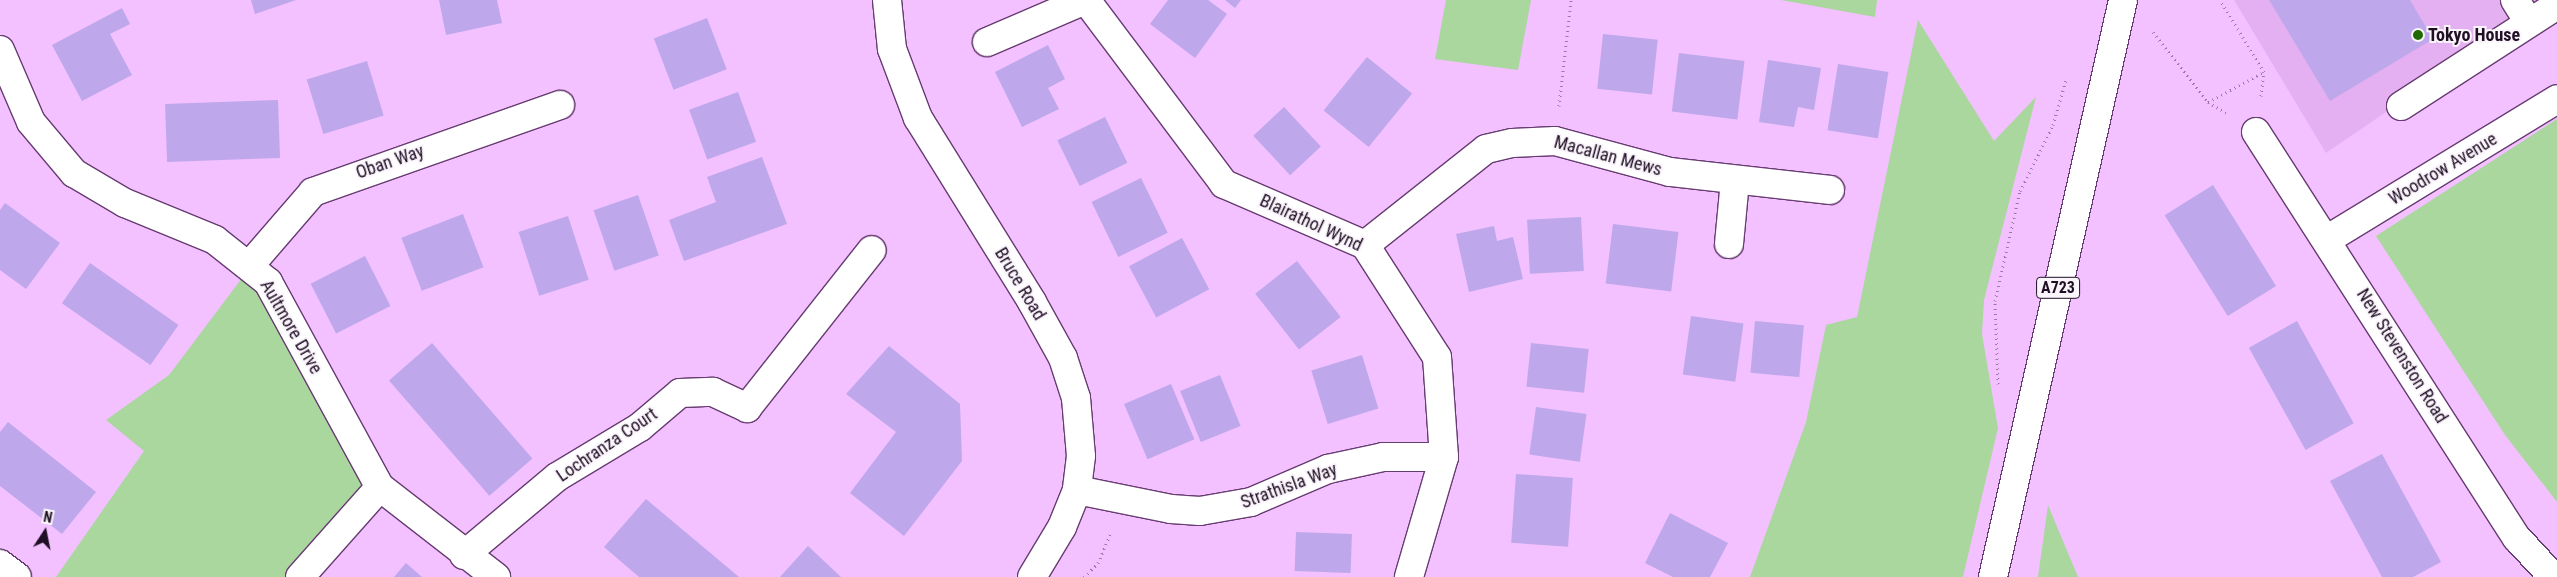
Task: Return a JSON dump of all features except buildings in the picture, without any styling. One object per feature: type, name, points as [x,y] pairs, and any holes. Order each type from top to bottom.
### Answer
[{"type":"street","name":"Bruce Road","points":[[887,0],[892,49],[918,118],[1063,358],[1081,429],[1077,490],[1062,527],[1032,577]]},
{"type":"street","name":"Blairathol Wynd","points":[[987,42],[1086,0],[1224,184],[1365,245],[1437,356],[1444,457],[1409,577]]},
{"type":"street","points":[[2515,0],[2529,22]]},
{"type":"street","points":[[2401,106],[2557,5]]},
{"type":"street","name":"A723","points":[[1993,577],[2120,10]]},
{"type":"street","name":"Aultmore Drive","points":[[0,50],[31,122],[74,173],[125,203],[215,240],[250,265],[268,282],[380,487],[464,555],[496,577]]},
{"type":"street","name":"Woodrow Avenue","points":[[2328,239],[2557,99]]},
{"type":"street","name":"Oban Way","points":[[250,265],[313,192],[560,105]]},
{"type":"street","name":"New Stevenston Road","points":[[2256,132],[2328,239],[2517,538],[2553,577]]},
{"type":"street","name":"Macallan Mews","points":[[1365,245],[1486,149],[1555,141],[1670,172],[1830,190]]},
{"type":"street","points":[[1729,244],[1735,180]]},
{"type":"street","name":"Lochranza Court","points":[[464,555],[557,477],[640,427],[680,394],[713,392],[747,408],[872,250]]},
{"type":"street","name":"Strathisla Way","points":[[1077,490],[1171,509],[1227,508],[1328,469],[1383,457],[1444,457]]},
{"type":"street","points":[[300,577],[380,487]]},
{"type":"street","points":[[0,564],[17,577]]},
{"type":"path","points":[[1555,141],[1571,0]]},
{"type":"path","points":[[2120,10],[2150,28],[2208,102],[2264,72],[2220,0]]},
{"type":"path","points":[[1998,394],[1995,301],[2020,191],[2053,124],[2067,76]]},
{"type":"path","points":[[1084,577],[1098,563],[1125,501]]},
{"type":"shaded area","points":[[2234,0],[2551,0],[2326,153]]},
{"type":"green space","points":[[1446,0],[1531,0],[1518,70],[1435,59]]},
{"type":"green space","points":[[1781,0],[1877,0],[1875,17]]},
{"type":"green space","points":[[1918,20],[1994,141],[2036,97],[1984,300],[1982,334],[1998,428],[1963,577],[1750,577],[1806,422],[1826,325],[1857,317]]},
{"type":"green space","points":[[2557,119],[2557,502],[2505,435],[2376,236]]},
{"type":"green space","points":[[245,274],[260,287],[371,484],[290,577],[56,577],[144,451],[106,420],[169,375]]},
{"type":"green space","points":[[2048,505],[2078,577],[2038,577]]},
{"type":"place","name":"Tokyo House","points":[[2418,35]]}]
